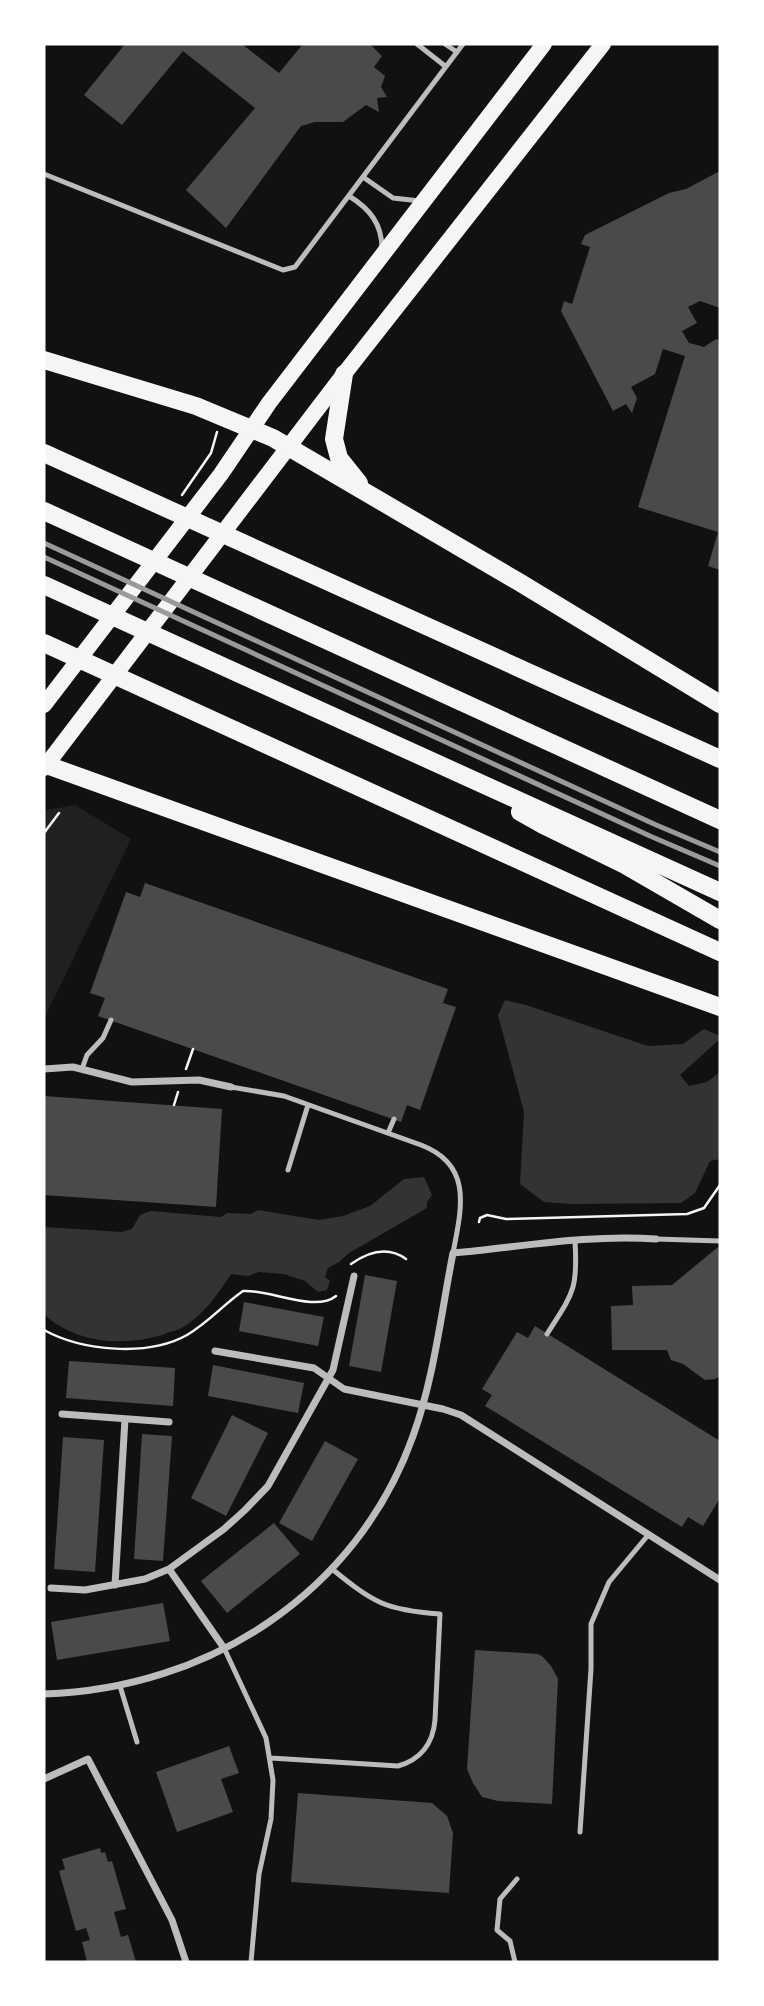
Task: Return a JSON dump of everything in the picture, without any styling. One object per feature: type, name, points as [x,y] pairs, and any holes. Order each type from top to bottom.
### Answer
[{"type":"highway","points":[[44,360],[196,406],[252,428],[519,582],[720,704]]},
{"type":"highway","points":[[344,374],[335,422],[335,446],[343,464],[371,496]]},
{"type":"highway","points":[[44,453],[720,759]]},
{"type":"highway","points":[[44,511],[720,820]]},
{"type":"highway","points":[[44,585],[720,892]]},
{"type":"highway","points":[[51,647],[720,952]]},
{"type":"highway","points":[[44,766],[720,1007]]},
{"type":"highway","points":[[444,767],[543,825],[602,853],[720,920]]},
{"type":"main road","points":[[44,705],[544,44]]},
{"type":"main road","points":[[44,766],[344,374],[603,44]]},
{"type":"street","points":[[44,1069],[82,1069],[132,1082],[199,1080],[230,1087]]},
{"type":"street","points":[[44,1694],[120,1686],[165,1674],[225,1648],[280,1615],[332,1569],[368,1523],[406,1454],[423,1405],[453,1254],[626,1237],[656,1239]]},
{"type":"street","points":[[51,1588],[85,1590],[145,1579],[169,1569],[225,1529],[268,1486],[333,1370],[354,1276]]},
{"type":"street","points":[[215,1351],[314,1368],[344,1389],[452,1412],[469,1420],[720,1580]]},
{"type":"street","points":[[62,1414],[169,1422]]},
{"type":"street","points":[[115,1585],[125,1419]]},
{"type":"street","points":[[169,1569],[225,1648]]},
{"type":"street","points":[[44,1779],[88,1759],[172,1920],[186,1962]]},
{"type":"lane","points":[[417,44],[445,66]]},
{"type":"lane","points":[[445,44],[457,52]]},
{"type":"lane","points":[[44,174],[283,270],[295,267],[463,44]]},
{"type":"lane","points":[[363,177],[393,198],[424,201]]},
{"type":"lane","points":[[349,196],[366,209],[381,228],[382,255]]},
{"type":"lane","points":[[82,1069],[88,1055],[103,1038],[111,1020]]},
{"type":"lane","points":[[230,1087],[265,1091],[430,1148],[445,1160],[456,1174],[462,1201],[453,1254]]},
{"type":"lane","points":[[288,1170],[308,1105]]},
{"type":"lane","points":[[388,1133],[394,1119]]},
{"type":"lane","points":[[656,1239],[720,1241]]},
{"type":"lane","points":[[547,1334],[573,1291],[577,1270],[575,1241]]},
{"type":"lane","points":[[580,1832],[591,1669],[591,1624],[609,1582],[649,1534]]},
{"type":"lane","points":[[271,1758],[391,1766],[413,1760],[425,1749],[432,1736],[440,1614],[409,1612],[389,1607],[367,1596],[332,1569]]},
{"type":"lane","points":[[225,1648],[260,1724],[271,1758],[273,1806],[259,1874],[251,1962]]},
{"type":"lane","points":[[120,1686],[137,1742]]},
{"type":"lane","points":[[515,1962],[510,1941],[497,1930],[500,1899],[517,1879]]},
{"type":"path","points":[[44,832],[59,813]]},
{"type":"path","points":[[479,1222],[480,1218],[487,1215],[506,1219],[687,1214],[704,1208],[720,1185]]},
{"type":"path","points":[[343,1269],[362,1256],[380,1252],[396,1253],[406,1259]]},
{"type":"path","points":[[44,1330],[89,1346],[122,1349],[149,1346],[186,1336],[243,1291],[315,1302],[328,1301],[338,1292]]},
{"type":"shaded area","points":[[75,805],[131,839],[44,1019],[44,814],[47,810]]},
{"type":"shaded area","points":[[505,1000],[648,1046],[683,1044],[704,1029],[720,1036],[720,1039],[680,1075],[689,1086],[707,1082],[720,1072],[720,1159],[710,1161],[695,1193],[681,1203],[572,1204],[544,1202],[520,1184],[524,1112],[498,1015]]},
{"type":"shaded area","points":[[424,1177],[432,1195],[427,1202],[427,1208],[328,1268],[325,1277],[330,1281],[327,1290],[318,1292],[305,1281],[284,1274],[231,1274],[205,1309],[181,1329],[134,1341],[86,1337],[56,1324],[44,1314],[44,1227],[122,1232],[132,1229],[140,1215],[151,1211],[221,1217],[227,1213],[251,1214],[258,1210],[319,1220],[343,1216],[370,1206],[404,1179]]},
{"type":"building","points":[[125,44],[242,44],[279,73],[303,44],[370,44],[382,56],[374,67],[385,76],[381,87],[387,97],[377,98],[379,112],[366,105],[343,122],[315,122],[301,126],[226,228],[186,190],[255,108],[183,51],[122,125],[84,95]]},
{"type":"building","points":[[720,171],[720,308],[700,301],[688,307],[697,323],[682,331],[689,343],[704,347],[716,339],[720,341],[720,570],[708,566],[718,532],[638,507],[685,356],[663,349],[655,374],[631,387],[637,398],[632,413],[626,404],[613,411],[561,311],[564,301],[572,304],[590,247],[581,244],[585,235]]},
{"type":"building","points":[[145,883],[448,989],[443,1003],[456,1007],[420,1110],[407,1105],[401,1122],[98,1016],[105,998],[90,993],[126,892],[140,897]]},
{"type":"building","points":[[44,1096],[222,1109],[216,1207],[44,1195]]},
{"type":"building","points":[[718,1247],[720,1376],[705,1380],[683,1364],[671,1360],[667,1350],[612,1350],[611,1306],[633,1305],[632,1286],[672,1285]]},
{"type":"building","points":[[365,1275],[397,1281],[381,1372],[349,1366]]},
{"type":"building","points":[[244,1302],[324,1317],[318,1346],[239,1331]]},
{"type":"building","points":[[535,1326],[720,1441],[720,1498],[703,1526],[688,1517],[682,1527],[485,1406],[492,1395],[482,1389],[517,1332],[528,1338]]},
{"type":"building","points":[[69,1361],[175,1368],[173,1406],[66,1398]]},
{"type":"building","points":[[213,1365],[304,1383],[298,1413],[208,1396]]},
{"type":"building","points":[[232,1415],[268,1433],[226,1516],[191,1498]]},
{"type":"building","points":[[142,1434],[172,1436],[163,1561],[134,1559]]},
{"type":"building","points":[[63,1437],[104,1440],[95,1572],[54,1569]]},
{"type":"building","points":[[325,1441],[358,1459],[312,1541],[279,1523]]},
{"type":"building","points":[[274,1523],[300,1554],[227,1613],[201,1581]]},
{"type":"building","points":[[163,1603],[170,1641],[57,1660],[51,1622]]},
{"type":"building","points":[[475,1650],[538,1654],[551,1666],[558,1679],[552,1804],[498,1801],[482,1797],[473,1783],[467,1769]]},
{"type":"building","points":[[229,1746],[239,1773],[221,1779],[233,1812],[177,1832],[156,1772]]},
{"type":"building","points":[[298,1793],[432,1803],[447,1816],[453,1833],[449,1893],[291,1882]]},
{"type":"building","points":[[100,1848],[101,1853],[105,1852],[108,1862],[112,1861],[126,1909],[114,1912],[121,1937],[128,1935],[136,1962],[87,1962],[82,1942],[90,1940],[86,1928],[76,1931],[59,1871],[65,1869],[62,1859]]},
{"type":"railway","points":[[44,543],[720,852]]},
{"type":"railway","points":[[44,557],[720,866]]}]
